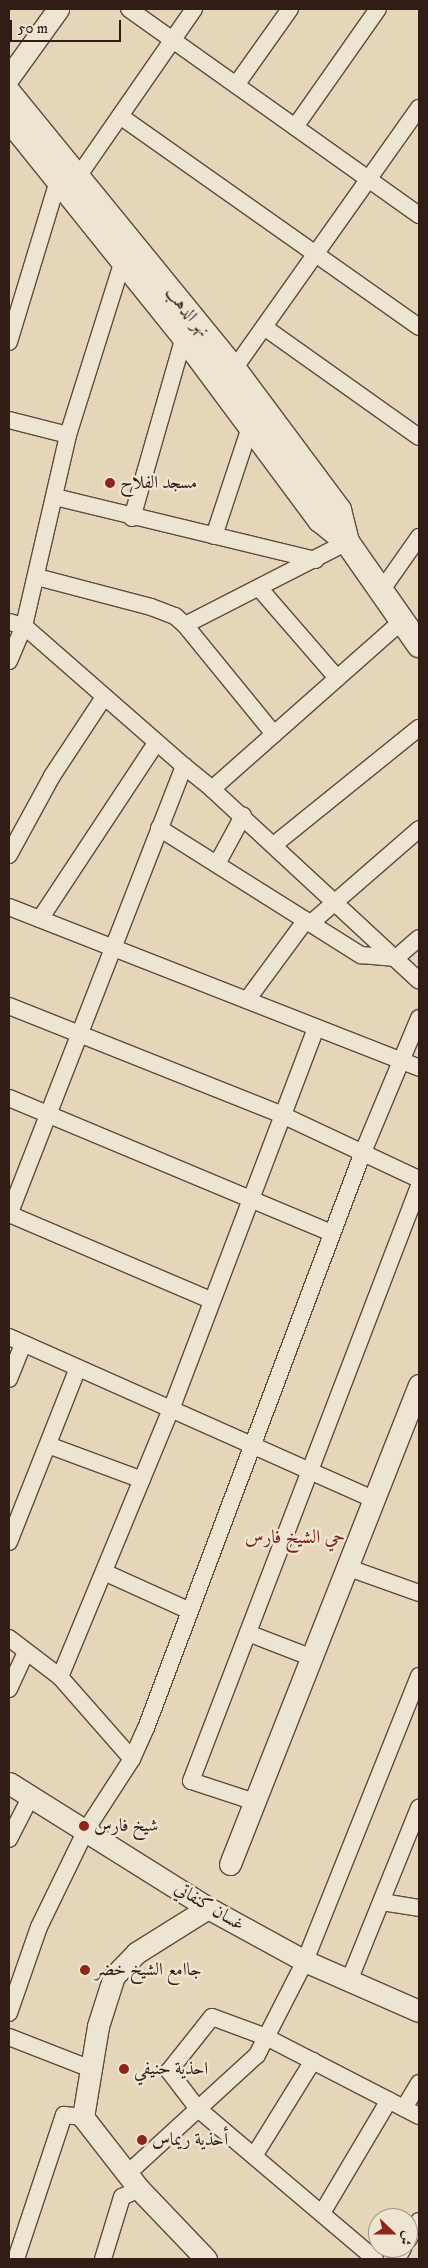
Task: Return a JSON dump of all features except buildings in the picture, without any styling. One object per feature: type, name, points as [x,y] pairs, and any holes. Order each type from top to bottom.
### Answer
[{"type":"main road","name":"نهر الدهب","points":[[9,93],[123,261],[251,424],[320,520],[346,542],[419,645]]},
{"type":"main road","name":"نهر الدهب","points":[[9,119],[67,180],[234,369],[339,510],[346,542]]},
{"type":"street","points":[[9,77],[58,9]]},
{"type":"street","points":[[129,9],[419,215]]},
{"type":"street","points":[[9,342],[67,180],[120,116],[194,9]]},
{"type":"street","points":[[236,85],[290,9]]},
{"type":"street","points":[[295,127],[378,9]]},
{"type":"street","points":[[234,369],[419,108]]},
{"type":"street","points":[[120,116],[419,327]]},
{"type":"street","points":[[9,661],[16,624],[37,577],[68,435],[123,261]]},
{"type":"street","points":[[264,327],[419,438]]},
{"type":"street","points":[[132,518],[184,337]]},
{"type":"street","points":[[9,420],[68,435]]},
{"type":"street","points":[[214,536],[251,424]]},
{"type":"street","points":[[55,497],[132,518],[315,560]]},
{"type":"street","points":[[381,591],[419,537]]},
{"type":"street","points":[[185,625],[260,589],[346,542]]},
{"type":"street","points":[[37,577],[152,607],[175,616],[185,625],[274,734]]},
{"type":"street","points":[[260,589],[337,678]]},
{"type":"street","points":[[212,788],[402,622]]},
{"type":"street","points":[[16,624],[212,788],[275,844],[419,981]]},
{"type":"street","points":[[9,855],[52,776],[104,697]]},
{"type":"street","points":[[275,844],[419,728]]},
{"type":"street","points":[[40,919],[156,743]]},
{"type":"street","points":[[184,766],[9,1214],[211,1300]]},
{"type":"street","points":[[217,864],[243,816]]},
{"type":"street","points":[[159,828],[361,955],[396,958],[419,938]]},
{"type":"street","points":[[247,1000],[309,922],[419,829]]},
{"type":"street","points":[[9,907],[419,1068]]},
{"type":"street","points":[[9,1006],[280,1114],[419,1179]]},
{"type":"street","points":[[9,2013],[39,1927],[86,1830],[132,1759],[399,1059],[419,1018]]},
{"type":"street","points":[[60,1677],[172,1407],[211,1300],[250,1202],[280,1114],[316,1027]]},
{"type":"street","points":[[9,1098],[250,1202],[332,1233]]},
{"type":"street","points":[[252,1802],[191,1781],[419,1186]]},
{"type":"street","points":[[9,1379],[16,1341],[172,1407],[373,1499]]},
{"type":"street","points":[[9,1542],[78,1368]]},
{"type":"street","points":[[230,1864],[252,1802],[419,1385]]},
{"type":"street","points":[[48,1445],[142,1480]]},
{"type":"street","points":[[346,1567],[419,1593]]},
{"type":"street","points":[[104,1572],[190,1611]]},
{"type":"street","points":[[248,1633],[310,1657]]},
{"type":"street","points":[[9,1638],[60,1677],[132,1759]]},
{"type":"street","points":[[9,1689],[26,1652]]},
{"type":"street","points":[[103,2259],[122,2197],[133,2182],[198,2109],[257,2055],[305,1961],[419,1676]]},
{"type":"street","name":"غسان كنفاتي","points":[[9,1783],[208,1908],[305,1961],[419,2012]]},
{"type":"street","points":[[9,1839],[31,1796]]},
{"type":"street","points":[[349,1981],[419,1808]]},
{"type":"street","points":[[382,1902],[419,1908]]},
{"type":"street","points":[[83,2117],[98,2026],[114,1976],[136,1953],[208,1908]]},
{"type":"street","points":[[375,2259],[198,2109],[169,2071],[212,2017],[266,2037],[419,2116]]},
{"type":"street","points":[[9,2036],[91,2069]]},
{"type":"street","points":[[254,2156],[313,2061]]},
{"type":"street","points":[[322,2213],[396,2104],[419,2083]]},
{"type":"street","points":[[16,2259],[64,2115],[83,2117],[133,2182],[201,2257]]},
{"type":"place","name":"مسجد الفلاح","points":[[110,483]]},
{"type":"place","name":"شيخ فارس","points":[[84,1826]]},
{"type":"place","name":"جاامع الشيخ خضر","points":[[85,1970]]},
{"type":"place","name":"احذية حنيفي","points":[[124,2069]]},
{"type":"place","name":"أحذية ريماس","points":[[142,2140]]},
{"type":"district","name":"حي الشيخ فارس","points":[[295,1538]]}]
